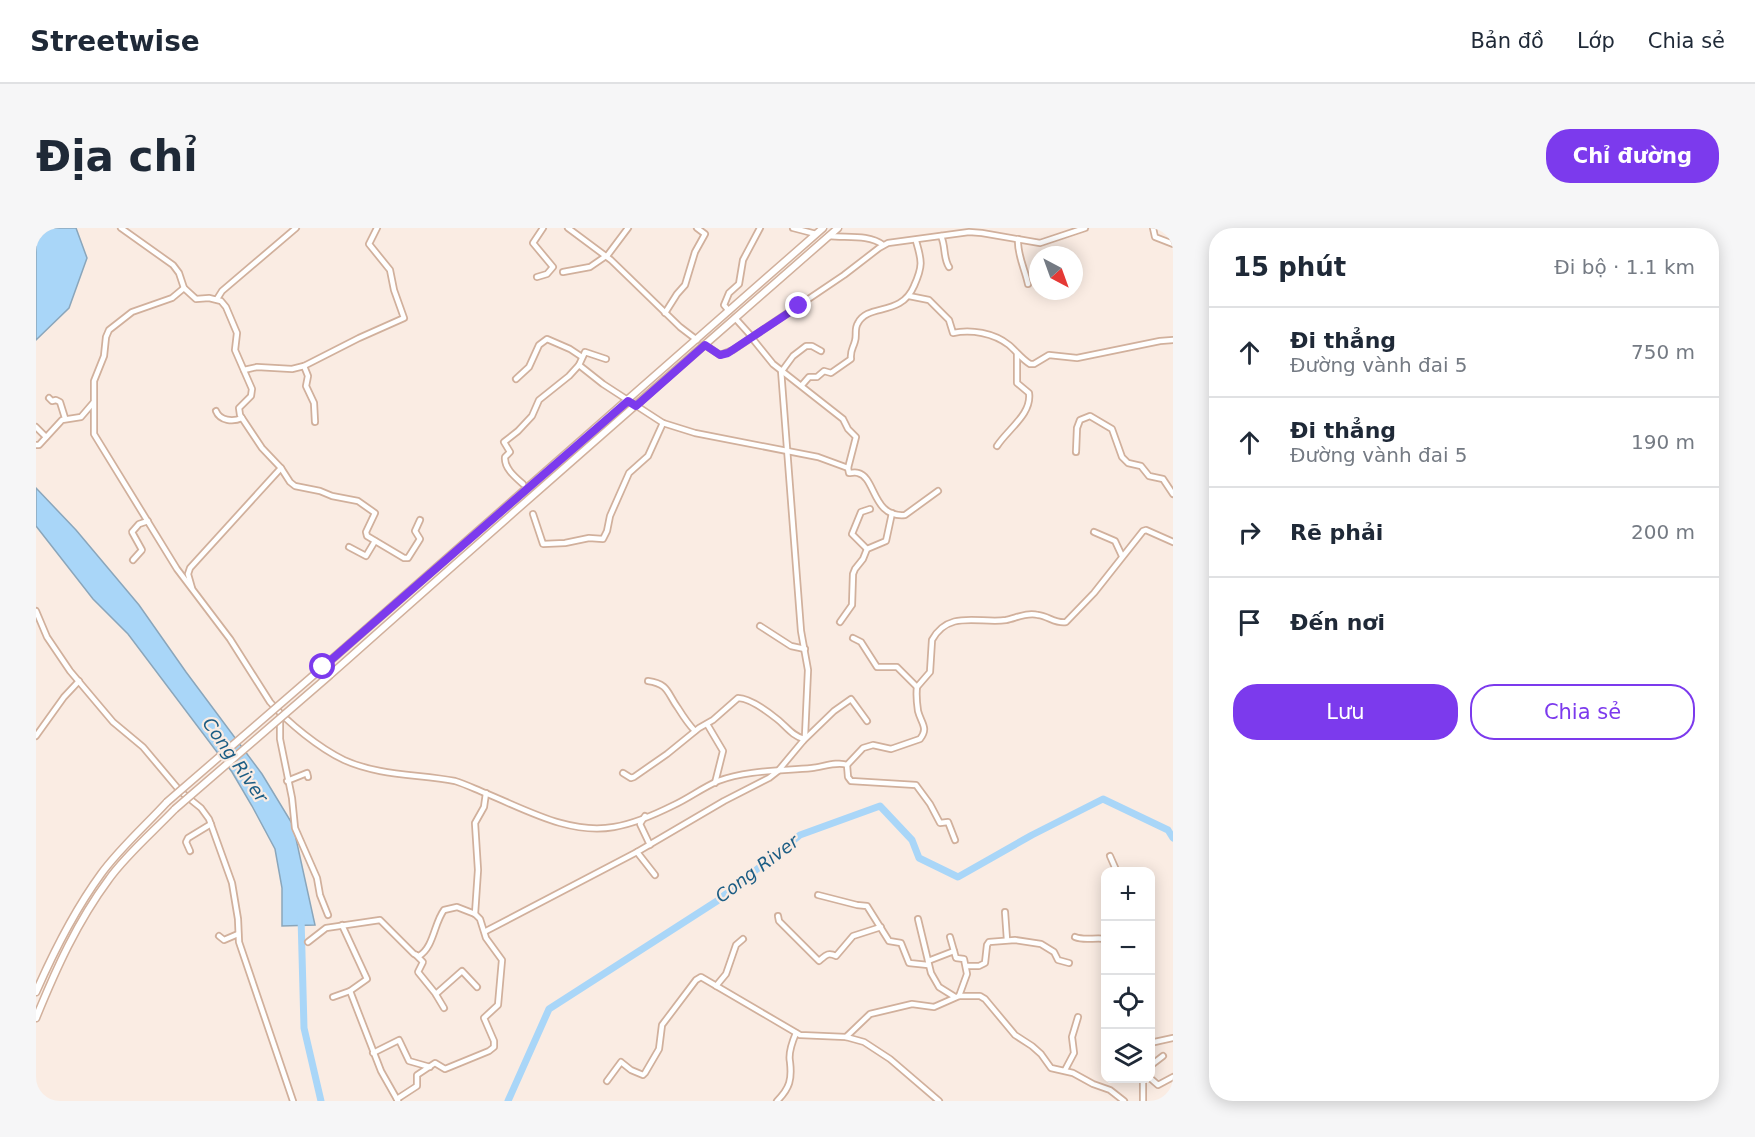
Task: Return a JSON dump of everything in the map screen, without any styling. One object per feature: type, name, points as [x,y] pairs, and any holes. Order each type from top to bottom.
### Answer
[{"type":"main road","points":[[36,992],[72,917],[102,872],[167,802],[824,228]]},
{"type":"main road","points":[[36,1018],[62,956],[110,878],[175,809],[838,228]]},
{"type":"main road","points":[[519,496],[524,502]]},
{"type":"street","points":[[121,228],[173,265],[179,273],[184,288],[198,300],[217,299],[226,307],[237,333],[235,350],[252,389],[251,396],[239,408],[242,418],[290,483],[332,496],[358,501],[375,515],[366,534],[406,559],[420,539],[415,531],[420,520]]},
{"type":"street","points":[[217,299],[222,291],[296,228]]},
{"type":"street","points":[[244,370],[257,367],[292,369],[304,366],[404,318],[393,288],[390,270],[369,244],[377,228]]},
{"type":"street","points":[[537,277],[548,274],[553,267],[533,243],[543,228]]},
{"type":"street","points":[[568,228],[606,256],[665,313],[697,340]]},
{"type":"street","points":[[563,272],[590,267],[606,256],[628,228]]},
{"type":"street","points":[[665,313],[685,285],[695,252],[705,234],[698,228]]},
{"type":"street","points":[[729,311],[724,305],[727,296],[739,284],[743,260],[760,228]]},
{"type":"street","points":[[793,228],[817,234]]},
{"type":"street","points":[[705,345],[717,354],[724,355],[844,275],[883,245],[982,230],[1040,243],[1085,228]]},
{"type":"street","points":[[1153,228],[1155,237],[1173,244]]},
{"type":"street","points":[[829,236],[863,238],[883,245]]},
{"type":"street","points":[[941,236],[945,246],[945,261],[949,267]]},
{"type":"street","points":[[1018,239],[1017,251],[1023,262],[1028,284]]},
{"type":"street","points":[[801,385],[809,377],[817,377],[824,371],[831,373],[851,359],[850,349],[855,341],[857,324],[862,317],[899,304],[909,296],[922,265],[916,241]]},
{"type":"street","points":[[184,288],[173,297],[132,312],[109,330],[104,356],[94,381],[93,428],[96,439],[193,591],[230,639],[277,710],[281,722],[280,740],[292,798],[295,828],[317,878],[320,895],[328,915]]},
{"type":"street","points":[[909,296],[929,300],[949,320],[953,333],[967,330],[989,335],[1007,344],[1017,354],[1034,364],[1049,355],[1077,358],[1173,340]]},
{"type":"street","points":[[735,318],[766,356],[782,371],[842,417],[848,429],[856,437],[848,468],[849,473],[858,473],[863,476],[880,504],[892,513],[905,515],[938,491]]},
{"type":"street","points":[[516,379],[529,367],[543,340],[549,339],[582,357]]},
{"type":"street","points":[[804,740],[808,670],[801,631],[782,371],[806,346],[812,346],[821,351]]},
{"type":"street","points":[[523,484],[505,463],[505,457],[510,452],[504,442],[532,416],[539,400],[579,365],[584,353],[588,352],[606,359]]},
{"type":"street","points":[[997,446],[1009,429],[1023,416],[1030,398],[1029,393],[1017,383],[1017,354]]},
{"type":"street","points":[[579,365],[663,423],[695,433],[818,457],[848,468]]},
{"type":"street","points":[[304,366],[308,376],[306,386],[314,403],[315,422]]},
{"type":"street","points":[[49,399],[60,402],[66,418]]},
{"type":"street","points":[[36,445],[39,445],[66,418],[81,417],[93,403]]},
{"type":"street","points":[[216,411],[225,419],[242,418]]},
{"type":"street","points":[[1076,452],[1077,428],[1080,420],[1090,416],[1112,429],[1122,457],[1128,463],[1141,466],[1149,476],[1163,479],[1173,494]]},
{"type":"street","points":[[533,514],[543,544],[603,538],[629,473],[648,456],[663,423]]},
{"type":"street","points":[[36,427],[46,437]]},
{"type":"street","points":[[193,591],[188,574],[190,568],[281,468]]},
{"type":"street","points":[[867,549],[852,534],[861,512],[870,509]]},
{"type":"street","points":[[840,622],[852,605],[854,571],[867,549],[886,541],[892,513]]},
{"type":"street","points":[[133,560],[142,550],[132,532],[139,524],[148,521]]},
{"type":"street","points":[[917,687],[930,672],[932,640],[944,627],[964,619],[1004,620],[1037,614],[1058,622],[1066,622],[1094,593],[1144,530],[1173,542]]},
{"type":"street","points":[[1094,532],[1115,541],[1122,556]]},
{"type":"street","points":[[349,548],[366,556],[375,541]]},
{"type":"street","points":[[36,611],[47,637],[78,681],[113,722],[143,747],[180,790],[201,808],[211,824],[232,884],[239,942],[293,1101]]},
{"type":"street","points":[[760,626],[791,646],[805,649]]},
{"type":"street","points":[[853,638],[861,642],[877,667],[897,667],[917,687],[918,713],[925,726],[920,739],[891,749],[873,746],[863,748],[847,765],[848,777],[851,781],[916,784],[940,823],[948,822],[955,840]]},
{"type":"street","points":[[36,736],[63,697],[78,681]]},
{"type":"street","points":[[648,681],[667,689],[676,706],[695,731]]},
{"type":"street","points":[[623,773],[631,778],[634,777],[736,699],[741,698],[777,718],[796,737],[804,740]]},
{"type":"street","points":[[486,931],[650,845],[724,801],[770,778],[804,740],[834,711],[851,699],[867,721]]},
{"type":"street","points":[[277,710],[322,747],[346,761],[382,771],[454,781],[574,827],[618,826],[673,805],[715,783],[758,772],[819,768],[842,763],[847,765]]},
{"type":"street","points":[[707,723],[723,751],[715,783]]},
{"type":"street","points":[[287,781],[307,773],[309,777]]},
{"type":"street","points":[[475,915],[478,870],[475,823],[484,807],[486,793]]},
{"type":"street","points":[[645,816],[640,824],[650,845]]},
{"type":"street","points":[[189,850],[186,842],[188,838],[211,824]]},
{"type":"street","points":[[637,852],[655,874]]},
{"type":"street","points":[[1110,856],[1116,867]]},
{"type":"street","points":[[818,895],[867,906],[890,942],[901,943],[909,963],[928,963],[954,951]]},
{"type":"street","points":[[350,991],[383,1077],[398,1100],[417,1086],[416,1076],[437,1063],[445,1069],[494,1047],[494,1041],[484,1018],[498,1005],[502,963],[486,938],[486,931],[480,919],[457,907],[444,910],[423,953],[416,955]]},
{"type":"street","points":[[1005,912],[1007,940]]},
{"type":"street","points":[[778,916],[779,921],[819,961],[826,955],[840,954],[854,936],[881,927]]},
{"type":"street","points":[[918,919],[926,943],[928,963],[937,984],[957,996]]},
{"type":"street","points":[[308,942],[326,928],[380,920],[423,962],[418,972],[444,1008]]},
{"type":"street","points":[[333,997],[350,991],[368,979],[342,925]]},
{"type":"street","points":[[219,936],[224,940],[238,934]]},
{"type":"street","points":[[1075,937],[1081,940],[1093,937],[1101,938]]},
{"type":"street","points":[[950,938],[956,958],[963,958],[966,966],[967,975],[957,996]]},
{"type":"street","points":[[716,986],[726,974],[735,947],[743,939]]},
{"type":"street","points":[[966,966],[983,965],[988,943],[1007,940],[1041,944],[1054,952],[1058,960],[1069,963]]},
{"type":"street","points":[[436,994],[462,971],[477,987]]},
{"type":"street","points":[[607,1081],[621,1062],[631,1070],[643,1075],[645,1073],[659,1049],[662,1025],[696,980],[704,978],[796,1033],[806,1036],[859,1039],[870,1045],[939,1101]]},
{"type":"street","points":[[846,1037],[870,1014],[912,1004],[934,1006],[957,996],[983,997],[1013,1033],[1041,1054],[1048,1066],[1065,1070],[1110,1090],[1124,1101]]},
{"type":"street","points":[[1065,1070],[1074,1053],[1072,1037],[1078,1017]]},
{"type":"street","points":[[777,1101],[788,1089],[792,1070],[789,1060],[796,1033]]},
{"type":"street","points":[[1155,1042],[1173,1038]]},
{"type":"street","points":[[373,1053],[399,1040],[409,1061],[430,1067]]},
{"type":"street","points":[[1155,1062],[1163,1056]]},
{"type":"street","points":[[1155,1082],[1158,1085],[1173,1077]]},
{"type":"street","points":[[1143,1083],[1143,1101]]},
{"type":"water","points":[[36,228],[76,228],[87,258],[69,308],[36,340]]},
{"type":"water","points":[[36,488],[76,530],[139,605],[262,774],[293,825],[315,925],[282,926],[282,888],[275,849],[252,806],[232,772],[128,634],[93,599],[36,526]]},
{"type":"waterway","name":"Cong River","points":[[508,1101],[549,1009],[717,901],[800,835],[880,806],[912,840],[919,858],[958,877],[1032,835],[1103,799],[1168,830],[1173,838]]},
{"type":"waterway","name":"Cong River","points":[[301,917],[304,1028],[321,1101]]},
{"type":"route","points":[[323,667],[628,401],[636,406],[705,345],[717,354],[724,355],[752,339],[799,306]]}]
